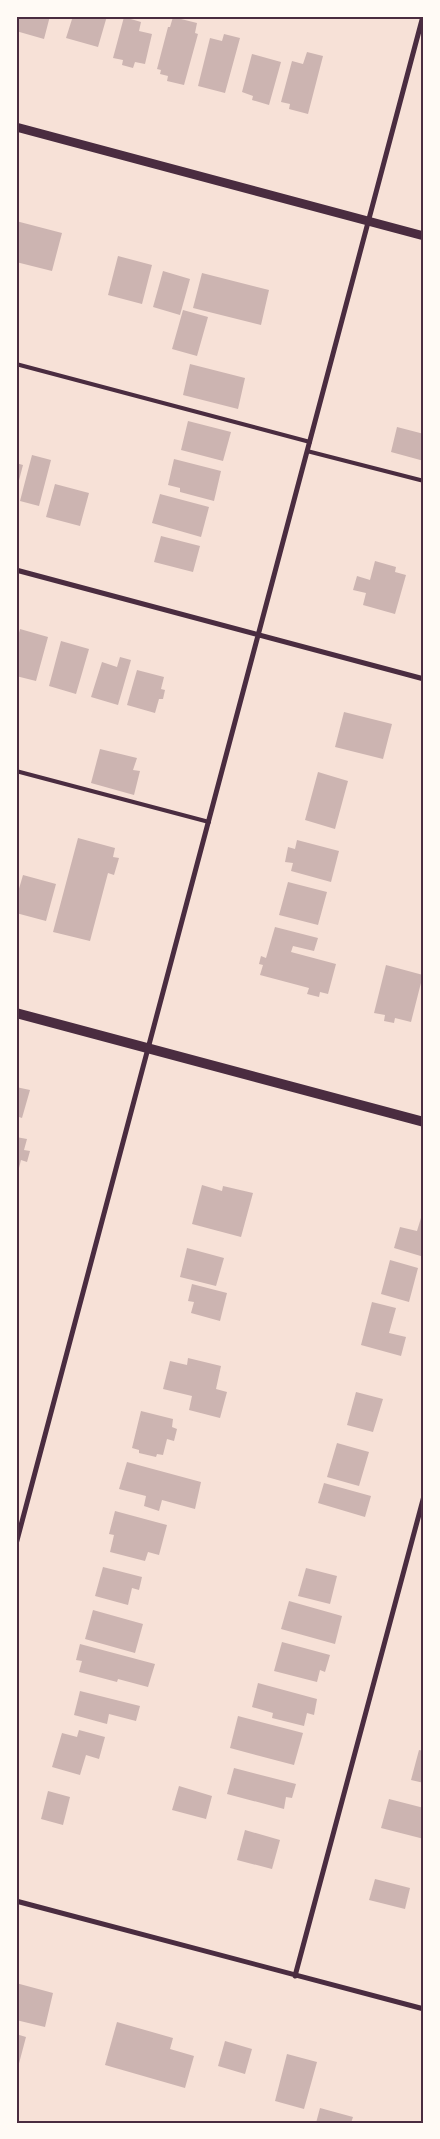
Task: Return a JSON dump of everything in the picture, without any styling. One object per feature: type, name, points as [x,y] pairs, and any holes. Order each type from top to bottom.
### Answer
[{"type":"main road","points":[[16,1013],[424,1122]]},
{"type":"street","points":[[16,1544],[423,16]]},
{"type":"street","points":[[16,127],[424,236]]},
{"type":"street","points":[[16,570],[424,679]]},
{"type":"street","points":[[295,1976],[424,1496]]},
{"type":"street","points":[[16,1901],[424,2009]]},
{"type":"lane","points":[[16,364],[310,442]]},
{"type":"lane","points":[[307,451],[424,481]]},
{"type":"lane","points":[[16,771],[209,822]]},
{"type":"building","points":[[16,16],[50,16],[44,39],[16,31]]},
{"type":"building","points":[[73,16],[107,16],[98,47],[66,38]]},
{"type":"building","points":[[124,17],[141,22],[139,31],[152,34],[145,64],[135,62],[133,68],[122,65],[123,60],[113,58]]},
{"type":"building","points":[[173,17],[197,23],[195,33],[198,34],[184,85],[167,81],[168,76],[160,74],[161,70],[157,69],[168,27],[170,27]]},
{"type":"building","points":[[224,34],[240,38],[225,93],[198,86],[210,38],[222,41]]},
{"type":"building","points":[[307,52],[323,56],[308,114],[289,109],[290,104],[281,102],[292,61],[303,64]]},
{"type":"building","points":[[252,54],[281,62],[269,105],[252,100],[253,96],[242,92]]},
{"type":"building","points":[[16,221],[62,233],[52,271],[16,262]]},
{"type":"building","points":[[118,256],[152,265],[142,304],[108,295]]},
{"type":"building","points":[[163,271],[190,279],[180,315],[153,307]]},
{"type":"building","points":[[202,273],[269,290],[261,325],[193,308]]},
{"type":"building","points":[[183,310],[208,317],[197,356],[172,349]]},
{"type":"building","points":[[190,364],[245,378],[238,409],[183,395]]},
{"type":"building","points":[[188,421],[231,432],[223,461],[181,450]]},
{"type":"building","points":[[397,427],[424,434],[424,461],[391,452]]},
{"type":"building","points":[[32,455],[51,460],[39,506],[20,501]]},
{"type":"building","points":[[174,459],[221,471],[214,501],[180,492],[180,488],[168,485]]},
{"type":"building","points":[[16,463],[23,465],[17,488],[16,488]]},
{"type":"building","points":[[55,484],[89,493],[80,526],[46,517]]},
{"type":"building","points":[[160,494],[209,507],[201,537],[152,523]]},
{"type":"building","points":[[161,536],[200,546],[193,572],[154,562]]},
{"type":"building","points":[[375,561],[396,567],[395,572],[406,575],[395,614],[363,605],[366,593],[353,590],[357,576],[370,580]]},
{"type":"building","points":[[20,629],[48,637],[36,681],[16,676],[16,644]]},
{"type":"building","points":[[61,641],[89,649],[76,694],[49,686]]},
{"type":"building","points":[[120,657],[131,660],[118,705],[91,697],[102,662],[117,667]]},
{"type":"building","points":[[137,670],[164,677],[161,689],[165,690],[163,699],[159,699],[155,713],[127,705]]},
{"type":"building","points":[[344,712],[392,724],[383,759],[335,747]]},
{"type":"building","points":[[100,749],[137,758],[133,770],[140,771],[134,795],[91,783]]},
{"type":"building","points":[[318,772],[348,781],[335,829],[305,820]]},
{"type":"building","points":[[78,838],[115,848],[113,857],[119,858],[114,875],[108,873],[90,941],[53,932]]},
{"type":"building","points":[[297,840],[339,851],[331,882],[291,871],[293,863],[285,862],[288,847],[295,849]]},
{"type":"building","points":[[23,875],[56,884],[46,921],[16,913],[16,899]]},
{"type":"building","points":[[288,882],[327,892],[318,925],[279,915]]},
{"type":"building","points":[[275,927],[318,938],[314,951],[293,946],[291,952],[336,964],[328,994],[320,992],[319,997],[307,994],[309,988],[260,975],[263,965],[259,964],[261,956],[266,958]]},
{"type":"building","points":[[386,965],[423,975],[411,1022],[395,1018],[394,1023],[384,1021],[385,1015],[374,1013]]},
{"type":"building","points":[[16,1087],[30,1090],[22,1118],[16,1116]]},
{"type":"building","points":[[16,1137],[27,1139],[24,1150],[30,1151],[27,1162],[21,1160],[18,1172],[16,1172]]},
{"type":"building","points":[[202,1185],[222,1191],[223,1186],[253,1193],[241,1237],[192,1224]]},
{"type":"building","points":[[424,1208],[424,1257],[394,1248],[400,1227],[417,1231]]},
{"type":"building","points":[[187,1248],[224,1258],[216,1286],[180,1277]]},
{"type":"building","points":[[390,1260],[418,1268],[409,1302],[381,1294]]},
{"type":"building","points":[[192,1284],[227,1293],[220,1321],[191,1313],[194,1302],[188,1301]]},
{"type":"building","points":[[372,1302],[396,1308],[389,1333],[406,1337],[401,1356],[361,1345]]},
{"type":"building","points":[[188,1358],[221,1366],[216,1389],[227,1392],[220,1418],[189,1410],[192,1396],[163,1389],[170,1361],[187,1365]]},
{"type":"building","points":[[356,1392],[383,1399],[373,1432],[347,1425]]},
{"type":"building","points":[[141,1411],[173,1419],[172,1427],[177,1429],[174,1441],[167,1439],[163,1455],[157,1454],[156,1457],[139,1453],[139,1450],[132,1448]]},
{"type":"building","points":[[337,1443],[369,1452],[359,1486],[327,1477]]},
{"type":"building","points":[[127,1462],[201,1482],[195,1509],[162,1500],[159,1511],[144,1506],[146,1496],[119,1489]]},
{"type":"building","points":[[324,1483],[371,1496],[365,1517],[318,1503]]},
{"type":"building","points":[[115,1511],[167,1525],[159,1555],[148,1552],[145,1561],[110,1552],[114,1535],[109,1534]]},
{"type":"building","points":[[103,1567],[142,1577],[139,1590],[132,1588],[128,1605],[95,1596]]},
{"type":"building","points":[[306,1568],[337,1576],[330,1604],[298,1596]]},
{"type":"building","points":[[289,1601],[342,1616],[335,1644],[281,1629]]},
{"type":"building","points":[[93,1610],[143,1624],[135,1653],[85,1639]]},
{"type":"building","points":[[282,1642],[330,1655],[325,1672],[320,1670],[317,1682],[274,1671]]},
{"type":"building","points":[[80,1644],[155,1664],[148,1687],[118,1679],[117,1682],[79,1672],[82,1661],[76,1660]]},
{"type":"building","points":[[258,1683],[317,1699],[314,1715],[307,1713],[304,1726],[272,1718],[273,1713],[252,1707]]},
{"type":"building","points":[[80,1691],[140,1706],[136,1721],[109,1714],[107,1724],[74,1715]]},
{"type":"building","points":[[238,1716],[303,1733],[294,1765],[230,1748]]},
{"type":"building","points":[[79,1730],[105,1737],[99,1759],[86,1755],[80,1775],[52,1767],[62,1733],[77,1737]]},
{"type":"building","points":[[419,1750],[424,1751],[424,1783],[411,1780]]},
{"type":"building","points":[[234,1768],[296,1784],[292,1798],[286,1797],[284,1809],[227,1794]]},
{"type":"building","points":[[179,1786],[212,1796],[206,1819],[172,1810]]},
{"type":"building","points":[[48,1791],[70,1797],[63,1825],[41,1819]]},
{"type":"building","points":[[389,1799],[424,1808],[424,1839],[381,1828]]},
{"type":"building","points":[[245,1830],[280,1840],[272,1869],[237,1860]]},
{"type":"building","points":[[375,1879],[410,1888],[405,1909],[369,1900]]},
{"type":"building","points":[[16,1983],[53,1993],[45,2027],[16,2020]]},
{"type":"building","points":[[117,2022],[173,2038],[170,2049],[194,2056],[185,2088],[105,2065]]},
{"type":"building","points":[[16,2034],[26,2037],[17,2071],[16,2071]]},
{"type":"building","points":[[225,2041],[252,2049],[245,2074],[218,2066]]},
{"type":"building","points":[[287,2054],[317,2062],[304,2109],[275,2101]]},
{"type":"building","points":[[320,2108],[353,2117],[351,2123],[316,2123]]}]
